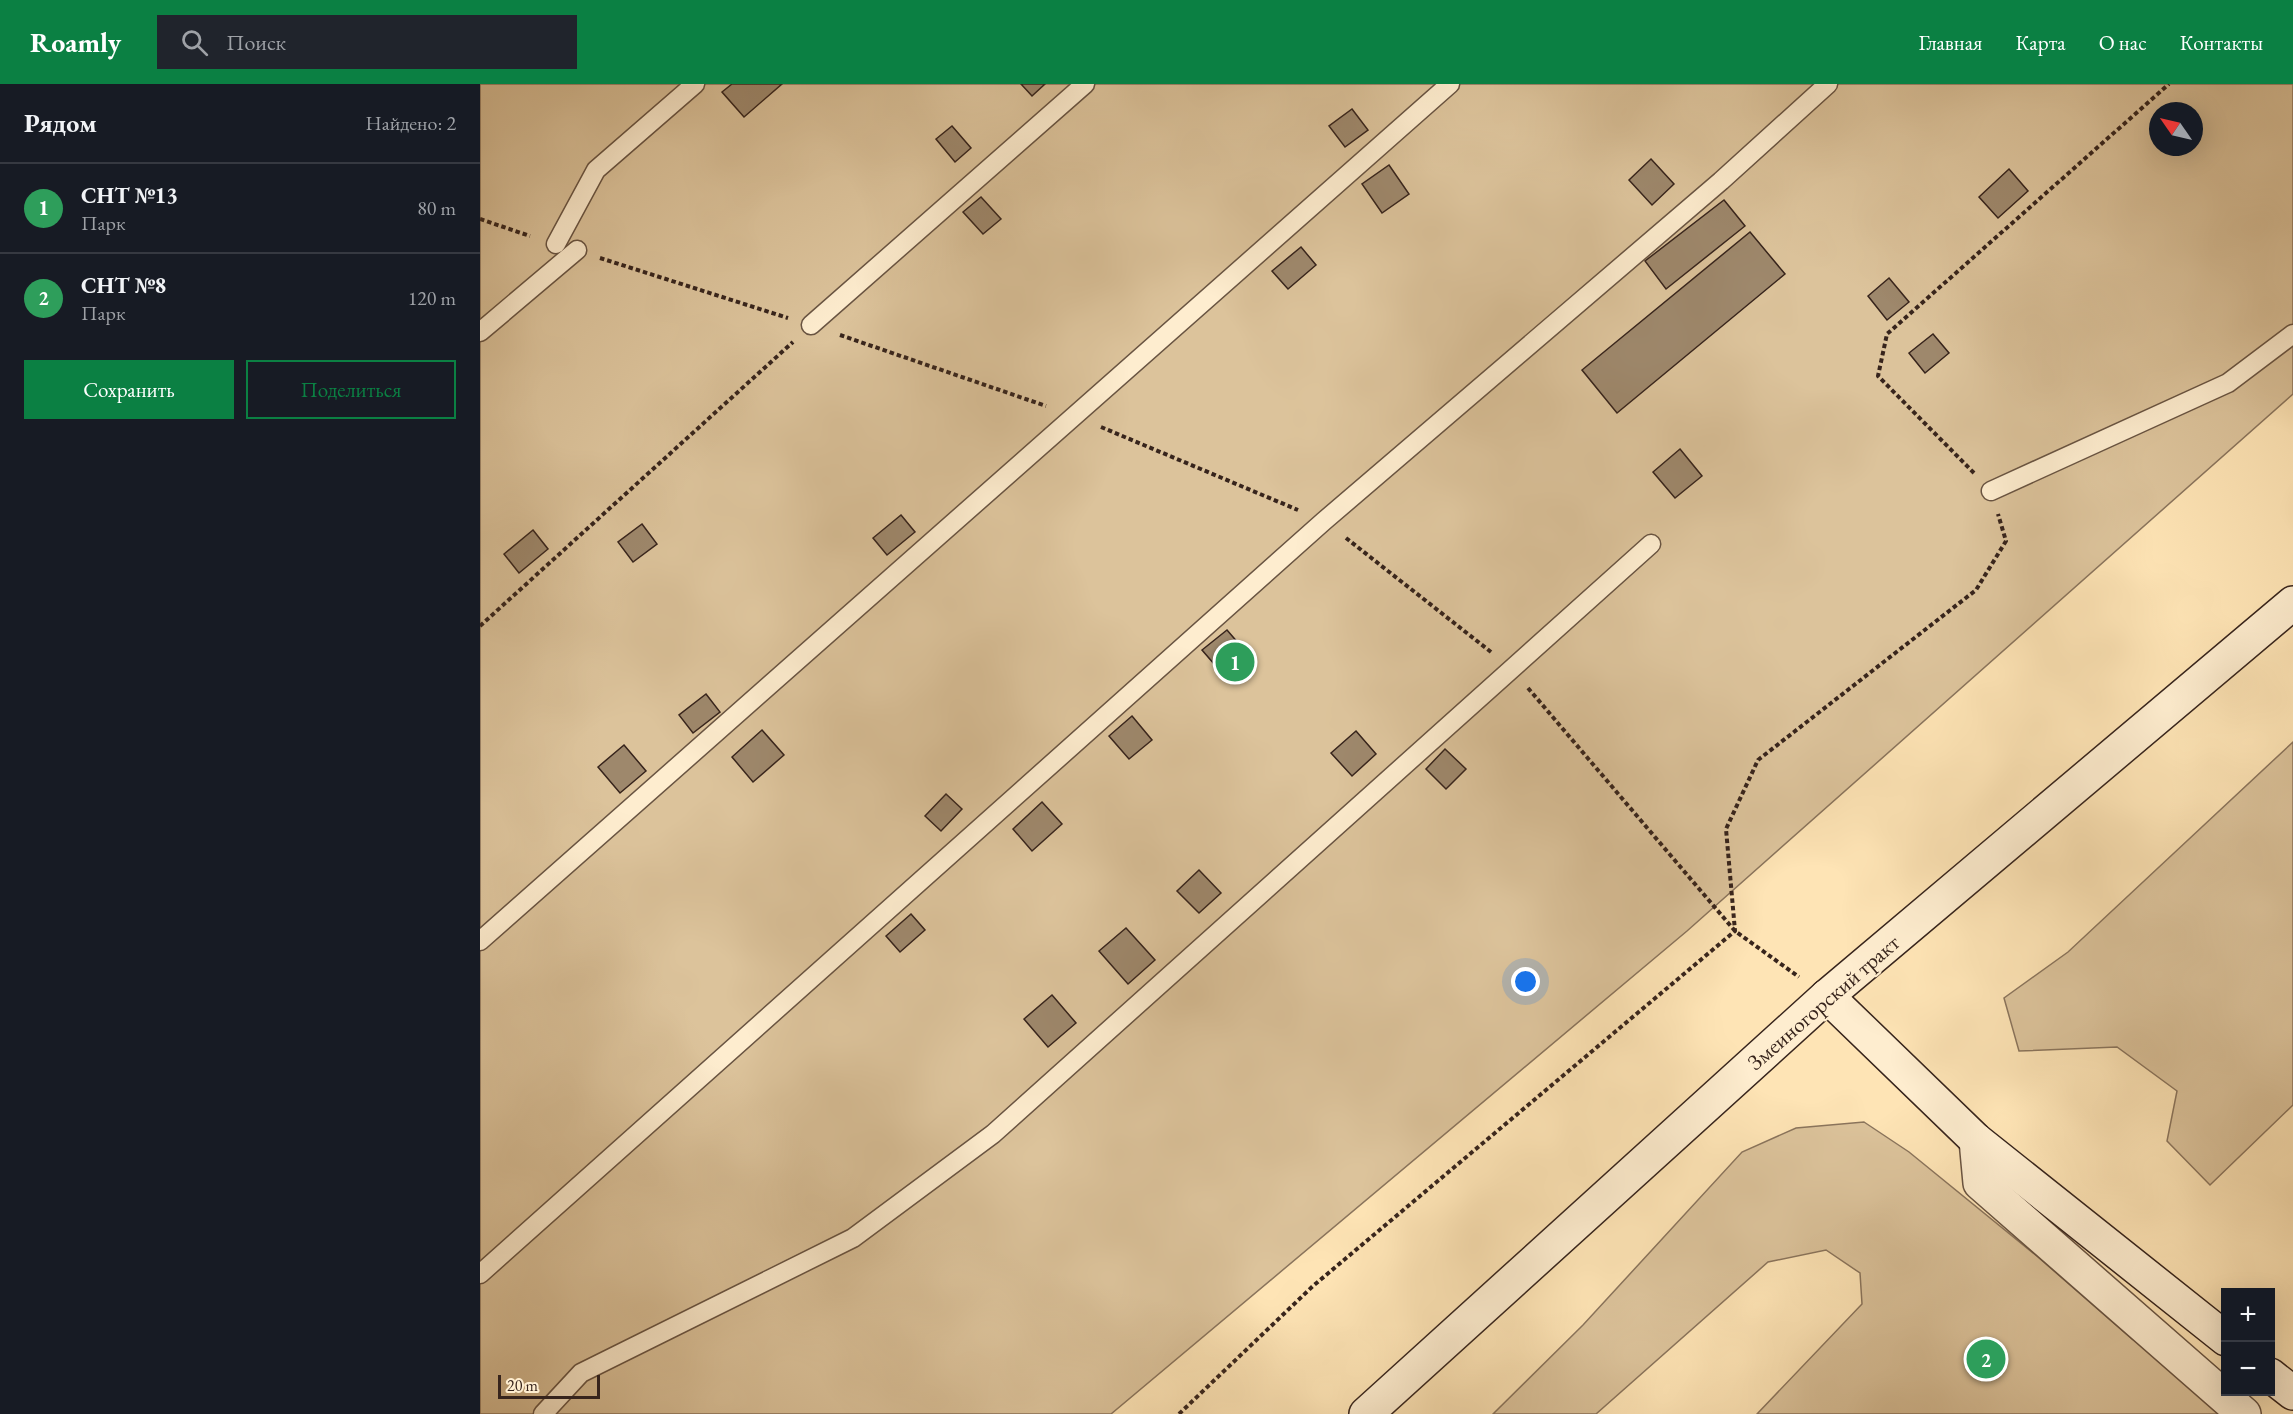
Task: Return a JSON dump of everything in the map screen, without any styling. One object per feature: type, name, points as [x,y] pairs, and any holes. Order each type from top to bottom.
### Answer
[{"type":"main road","name":"Змеиногорский тракт","points":[[1366,1414],[1827,996],[2293,603]]},
{"type":"main road","points":[[1827,996],[1977,1140],[2221,1335]]},
{"type":"main road","points":[[1977,1140],[1980,1183],[2231,1410]]},
{"type":"main road","points":[[2275,1378],[2293,1393]]},
{"type":"lane","points":[[556,244],[596,170],[695,84]]},
{"type":"lane","points":[[811,325],[1085,84]]},
{"type":"lane","points":[[480,940],[1072,415],[1450,84]]},
{"type":"lane","points":[[480,1274],[1324,521],[1721,181],[1828,84]]},
{"type":"lane","points":[[480,332],[577,250]]},
{"type":"lane","points":[[1991,491],[2228,383],[2293,334]]},
{"type":"lane","points":[[543,1414],[581,1373],[853,1238],[993,1134],[1651,544]]},
{"type":"path","points":[[1736,931],[1726,829],[1758,760],[1976,590],[2006,541],[1991,491],[1878,376],[1887,334],[2169,84]]},
{"type":"path","points":[[480,219],[556,244]]},
{"type":"path","points":[[577,250],[811,325],[1072,415],[1324,521],[1511,668],[1736,931],[1827,996]]},
{"type":"path","points":[[480,626],[811,325]]},
{"type":"path","points":[[1179,1414],[1313,1286],[1736,931]]},
{"type":"shaded area","points":[[480,84],[2293,84],[2293,394],[1687,931],[1111,1414],[480,1414]]},
{"type":"shaded area","points":[[2293,742],[2293,1105],[2210,1185],[2167,1141],[2177,1091],[2117,1047],[2019,1051],[2004,998],[2068,952]]},
{"type":"shaded area","points":[[1864,1122],[1909,1152],[2038,1257],[2132,1339],[2246,1414],[1757,1414],[1862,1304],[1860,1273],[1826,1250],[1768,1262],[1596,1414],[1493,1414],[1583,1325],[1742,1152],[1796,1128]]},
{"type":"building","points":[[732,84],[782,84],[744,117],[722,92]]},
{"type":"building","points":[[1021,84],[1045,84],[1032,96]]},
{"type":"building","points":[[1352,109],[1368,130],[1345,147],[1329,126]]},
{"type":"building","points":[[952,126],[971,148],[955,162],[936,139]]},
{"type":"building","points":[[1651,159],[1674,184],[1652,205],[1629,180]]},
{"type":"building","points":[[1389,165],[1409,194],[1382,213],[1362,184]]},
{"type":"building","points":[[2009,169],[2028,191],[1998,218],[1979,197]]},
{"type":"building","points":[[981,197],[1001,219],[983,234],[963,212]]},
{"type":"building","points":[[1724,200],[1745,226],[1666,289],[1645,261]]},
{"type":"building","points":[[1750,232],[1785,274],[1617,413],[1582,370]]},
{"type":"building","points":[[1301,247],[1316,265],[1288,289],[1272,271]]},
{"type":"building","points":[[1889,278],[1909,302],[1887,320],[1868,296]]},
{"type":"building","points":[[1933,334],[1949,353],[1925,373],[1909,353]]},
{"type":"building","points":[[1680,449],[1702,476],[1675,498],[1653,472]]},
{"type":"building","points":[[901,515],[915,532],[887,555],[873,538]]},
{"type":"building","points":[[642,524],[657,544],[633,562],[618,542]]},
{"type":"building","points":[[533,530],[548,549],[519,573],[504,554]]},
{"type":"building","points":[[1227,630],[1245,651],[1221,672],[1202,650]]},
{"type":"building","points":[[706,694],[720,712],[693,733],[679,715]]},
{"type":"building","points":[[1132,716],[1152,740],[1129,759],[1109,736]]},
{"type":"building","points":[[762,730],[784,755],[753,782],[732,757]]},
{"type":"building","points":[[1356,731],[1376,754],[1352,776],[1331,753]]},
{"type":"building","points":[[624,745],[646,771],[620,793],[598,767]]},
{"type":"building","points":[[1445,749],[1466,769],[1446,789],[1426,769]]},
{"type":"building","points":[[946,794],[962,809],[941,831],[925,816]]},
{"type":"building","points":[[1042,802],[1062,824],[1032,851],[1013,829]]},
{"type":"building","points":[[1199,870],[1221,893],[1199,913],[1177,891]]},
{"type":"building","points":[[911,914],[925,930],[900,952],[886,936]]},
{"type":"building","points":[[1126,928],[1155,960],[1128,984],[1099,951]]},
{"type":"building","points":[[1052,995],[1076,1023],[1048,1047],[1024,1019]]},
{"type":"place","name":"СНТ №13","points":[[1235,662]]},
{"type":"place","name":"СНТ №8","points":[[1986,1359]]}]
